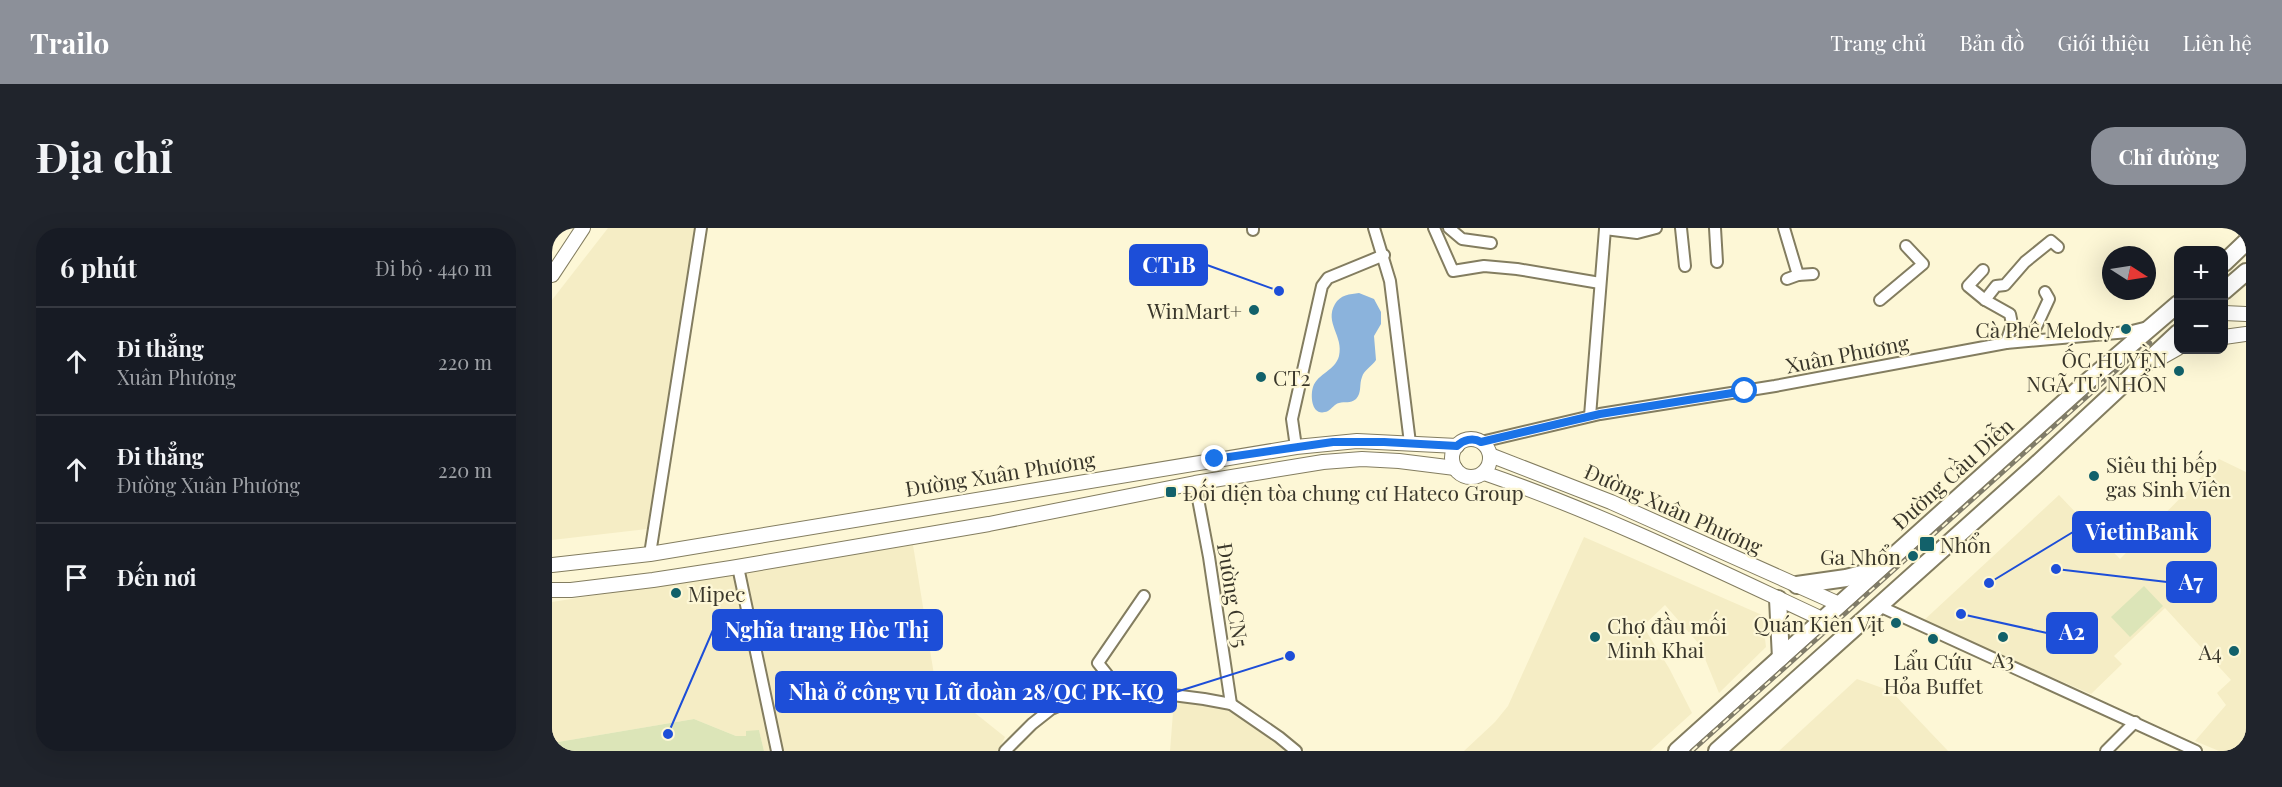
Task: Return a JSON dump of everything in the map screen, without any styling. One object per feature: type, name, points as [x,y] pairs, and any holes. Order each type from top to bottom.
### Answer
[{"type":"highway","points":[[2228,258],[2246,242]]},
{"type":"highway","points":[[2228,287],[2246,272]]},
{"type":"highway","name":"Đường Cầu Diễn","points":[[1677,751],[1822,619],[2174,307]]},
{"type":"highway","points":[[1717,751],[2174,337]]},
{"type":"highway","points":[[1797,585],[1846,578],[1877,570]]},
{"type":"highway","points":[[1778,598],[1781,658]]},
{"type":"highway","points":[[1839,604],[1874,611]]},
{"type":"highway","points":[[1822,619],[1850,632]]},
{"type":"main road","points":[[552,275],[583,228]]},
{"type":"main road","points":[[2228,313],[2246,314]]},
{"type":"main road","points":[[2228,336],[2246,334]]},
{"type":"main road","points":[[2140,370],[2174,350]]},
{"type":"main road","points":[[1471,439],[1481,442],[1490,455],[1490,461],[1484,472],[1467,477],[1455,468],[1452,460],[1457,446],[1471,439]]},
{"type":"main road","name":"Đường Xuân Phương","points":[[552,565],[650,554],[922,507],[1333,442],[1457,446]]},
{"type":"main road","name":"Đường Xuân Phương","points":[[1490,455],[1592,494],[1839,604]]},
{"type":"main road","name":"Đường Xuân Phương","points":[[552,590],[622,584],[738,567],[989,524],[1195,483],[1323,462],[1362,459],[1455,468]]},
{"type":"main road","name":"Đường Xuân Phương","points":[[1484,472],[1544,494],[1822,619]]},
{"type":"main road","points":[[617,558],[622,584]]},
{"type":"street","points":[[650,554],[701,228]]},
{"type":"street","points":[[1374,228],[1390,280],[1410,443]]},
{"type":"street","points":[[1590,416],[1605,229],[1637,233],[1656,228]]},
{"type":"street","points":[[1681,228],[1685,266]]},
{"type":"street","points":[[1715,228],[1717,262]]},
{"type":"street","points":[[1784,228],[1798,275]]},
{"type":"street","points":[[1441,229],[1453,270],[1484,266],[1600,283]]},
{"type":"street","points":[[1441,229],[1462,239],[1491,243]]},
{"type":"street","points":[[1985,300],[1996,286],[2005,285],[2025,262],[2051,242],[2058,246]]},
{"type":"street","points":[[1880,300],[1923,264],[1906,246]]},
{"type":"street","points":[[1296,447],[1292,419],[1322,286],[1328,278],[1384,255]]},
{"type":"street","points":[[1983,270],[1968,286],[1985,300],[2010,314],[2012,324],[2006,343]]},
{"type":"street","points":[[1787,279],[1798,275],[1813,274]]},
{"type":"street","points":[[2030,340],[2049,299],[2045,292]]},
{"type":"street","name":"Xuân Phương","points":[[1481,442],[1590,416],[1786,384],[2006,343],[2128,332],[2151,327]]},
{"type":"street","name":"Đường CN5","points":[[1195,483],[1209,557],[1231,704]]},
{"type":"street","points":[[738,567],[777,751]]},
{"type":"street","points":[[1118,688],[1098,663],[1144,596]]},
{"type":"street","points":[[1874,611],[2135,722],[2196,751]]},
{"type":"street","points":[[1005,751],[1051,709],[1085,695],[1118,688],[1231,704],[1296,751]]},
{"type":"street","points":[[2106,751],[2135,722]]},
{"type":"shaded area","points":[[608,228],[696,228],[647,529],[552,540],[552,300]]},
{"type":"shaded area","points":[[2219,459],[2246,472],[2246,751],[2219,751],[2195,741],[2226,705],[2217,693],[2231,680],[2165,608],[2114,656],[2122,664],[2091,694],[1922,622],[2059,495],[2120,559]]},
{"type":"shaded area","name":"Chợ đầu mối Minh Khai","points":[[1584,537],[1762,615],[1766,647],[1719,693],[1699,644],[1665,605],[1643,626],[1669,668],[1692,713],[1650,751],[1464,751],[1495,722],[1508,706]]},
{"type":"shaded area","points":[[913,545],[935,681],[1005,737],[998,751],[764,751],[759,730],[747,736],[736,736],[694,719],[552,743],[552,602]]},
{"type":"shaded area","points":[[1857,679],[1891,691],[1948,751],[1779,751]]},
{"type":"shaded area","points":[[1174,700],[1213,705],[1241,716],[1287,751],[1170,751]]},
{"type":"green space","points":[[2144,586],[2163,606],[2130,637],[2111,617]]},
{"type":"green space","points":[[694,719],[736,736],[746,736],[746,731],[759,730],[764,751],[552,751],[552,743]]},
{"type":"water","points":[[1359,293],[1374,299],[1381,312],[1381,324],[1374,336],[1376,360],[1363,375],[1356,399],[1341,402],[1328,411],[1318,412],[1312,401],[1313,387],[1315,382],[1337,361],[1340,349],[1332,311],[1342,297]]},
{"type":"railway","points":[[1692,751],[2128,360],[2150,343]]},
{"type":"place","name":"CT1B","points":[[1279,291]]},
{"type":"place","name":"WinMart+","points":[[1254,310]]},
{"type":"place","name":"Cà Phê Melody","points":[[2126,329]]},
{"type":"place","name":"ỐC HUYỀN NGÃ TƯ NHỔN","points":[[2179,371]]},
{"type":"place","name":"CT2","points":[[1261,377]]},
{"type":"place","name":"Siêu thị bếp gas Sinh Viên","points":[[2094,476]]},
{"type":"place","name":"Đối diện tòa chung cư Hateco Group","points":[[1171,492]]},
{"type":"place","name":"Nhổn","points":[[1927,544]]},
{"type":"place","name":"Ga Nhổn","points":[[1913,556]]},
{"type":"place","name":"A7","points":[[2056,569]]},
{"type":"place","name":"VietinBank","points":[[1989,583]]},
{"type":"place","name":"Mipec","points":[[676,593]]},
{"type":"place","name":"A2","points":[[1961,614]]},
{"type":"place","name":"Quán Kiên Vịt","points":[[1896,623]]},
{"type":"place","name":"Chợ đầu mối Minh Khai","points":[[1595,637]]},
{"type":"place","name":"A3","points":[[2003,637]]},
{"type":"place","name":"Lẩu Cứu Hỏa Buffet","points":[[1933,639]]},
{"type":"place","name":"A4","points":[[2234,651]]},
{"type":"place","name":"Nhà ở công vụ Lữ đoàn 28/QC PK-KQ","points":[[1290,656]]},
{"type":"place","name":"Nghĩa trang Hòe Thị","points":[[668,734]]},
{"type":"route","points":[[1215,459],[1333,442],[1457,446],[1471,439],[1481,442],[1600,414],[1745,391]]}]
